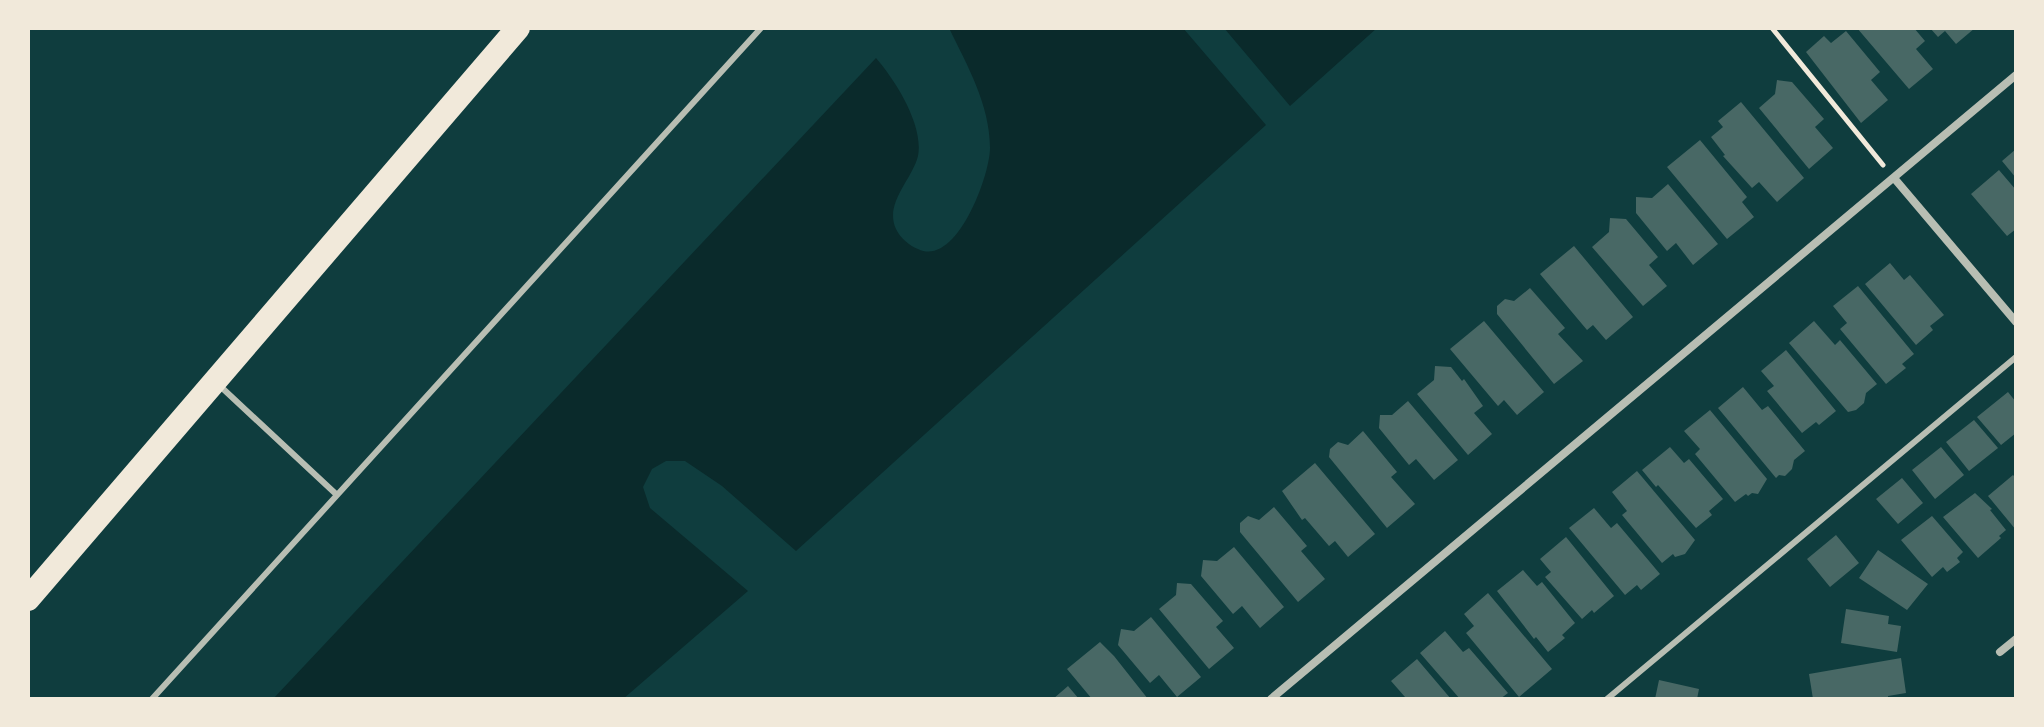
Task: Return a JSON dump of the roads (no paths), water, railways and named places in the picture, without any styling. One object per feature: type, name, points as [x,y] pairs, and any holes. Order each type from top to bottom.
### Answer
[{"type":"highway","points":[[28,599],[518,28]]},
{"type":"street","points":[[1271,699],[2016,75]]},
{"type":"street","points":[[1894,178],[2016,322]]},
{"type":"street","points":[[2000,652],[2016,639]]},
{"type":"lane","points":[[152,699],[761,28]]},
{"type":"lane","points":[[1607,699],[2016,357]]},
{"type":"lane","points":[[215,381],[337,495]]},
{"type":"water","points":[[949,28],[1183,28],[1266,125],[796,551],[722,486],[685,461],[666,461],[652,469],[643,487],[650,508],[748,591],[623,699],[273,699],[876,58],[906,104],[919,144],[915,165],[896,201],[893,219],[896,229],[900,236],[918,249],[932,251],[945,245],[957,233],[977,197],[990,148],[982,101]]},
{"type":"water","points":[[1224,28],[1377,28],[1290,106]]}]
